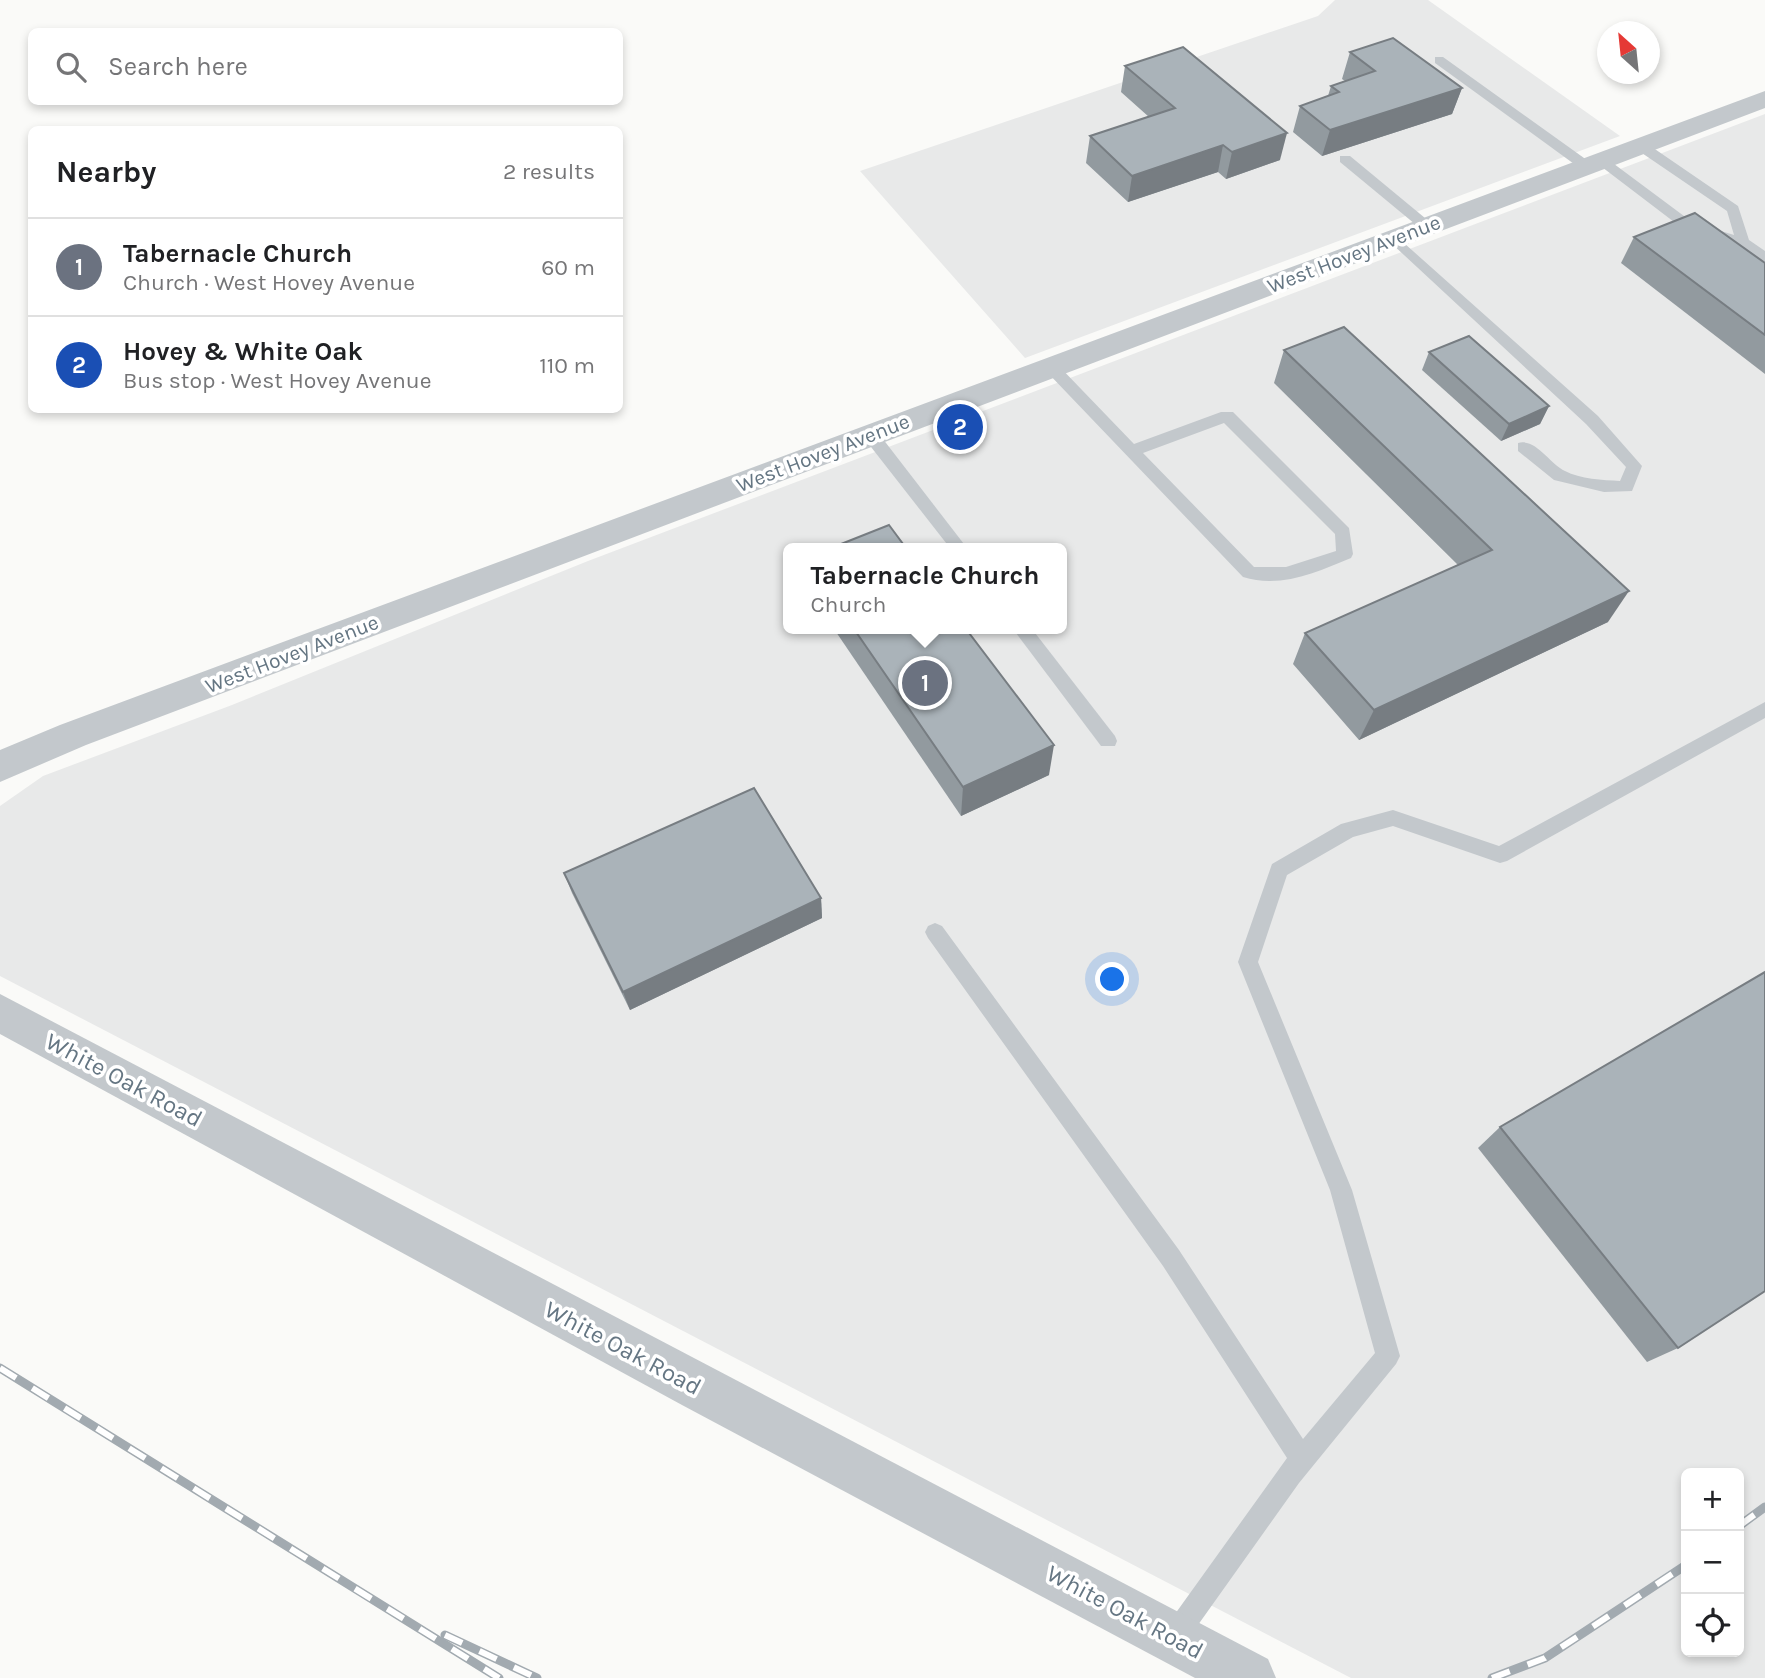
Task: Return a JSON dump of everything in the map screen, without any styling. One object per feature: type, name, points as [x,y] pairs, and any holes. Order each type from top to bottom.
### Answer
[{"type":"street","name":"West Hovey Avenue","points":[[0,767],[73,735],[870,434],[1641,146],[1761,104]]},
{"type":"street","name":"White Oak Road","points":[[0,1013],[699,1388],[1249,1678]]},
{"type":"lane","points":[[1439,60],[1687,225],[1743,242],[1765,258]]},
{"type":"lane","points":[[1641,146],[1733,209],[1743,242]]},
{"type":"lane","points":[[1345,159],[1426,226]]},
{"type":"lane","points":[[1395,239],[1592,420],[1634,466],[1626,487],[1604,486],[1560,476],[1524,447]]},
{"type":"lane","points":[[1051,367],[1249,573],[1268,577],[1296,573],[1345,554],[1343,532],[1227,416],[1132,451]]},
{"type":"lane","points":[[870,434],[955,543]]},
{"type":"lane","points":[[1025,634],[1108,741]]},
{"type":"lane","points":[[1173,1638],[1303,1460],[1388,1356],[1341,1190],[1248,962],[1279,870],[1348,830],[1392,818],[1500,855],[1765,709]]},
{"type":"lane","points":[[935,932],[1171,1258],[1303,1460]]},
{"type":"shaded area","points":[[1335,0],[1428,0],[1620,136],[1025,358],[860,171],[1318,16]]},
{"type":"shaded area","points":[[1765,114],[1765,1678],[1351,1678],[0,976],[0,806],[43,776],[232,705],[588,561]]},
{"type":"building","points":[[1393,38],[1462,88],[1330,130],[1300,106],[1339,92],[1331,86],[1375,71],[1350,52]]},
{"type":"building","points":[[1183,47],[1287,133],[1232,152],[1223,145],[1132,176],[1090,136],[1175,108],[1125,66]]},
{"type":"building","points":[[1695,213],[1765,263],[1765,335],[1634,237]]},
{"type":"building","points":[[1344,327],[1629,591],[1374,710],[1305,633],[1492,550],[1284,350]]},
{"type":"building","points":[[1469,336],[1549,406],[1509,424],[1429,352]]},
{"type":"building","points":[[889,525],[902,543],[844,543]]},
{"type":"building","points":[[857,634],[970,634],[1054,745],[963,787]]},
{"type":"building","points":[[754,788],[821,898],[623,992],[564,873]]},
{"type":"building","points":[[1765,972],[1765,1291],[1678,1348],[1500,1127]]},
{"type":"railway","points":[[0,1368],[499,1678]]},
{"type":"railway","points":[[1744,1522],[1765,1507]]},
{"type":"railway","points":[[1492,1678],[1545,1658],[1681,1568]]},
{"type":"railway","points":[[445,1635],[537,1678]]},
{"type":"place","name":"Hovey & White Oak","points":[[960,427]]},
{"type":"place","name":"Tabernacle Church","points":[[925,683]]}]
